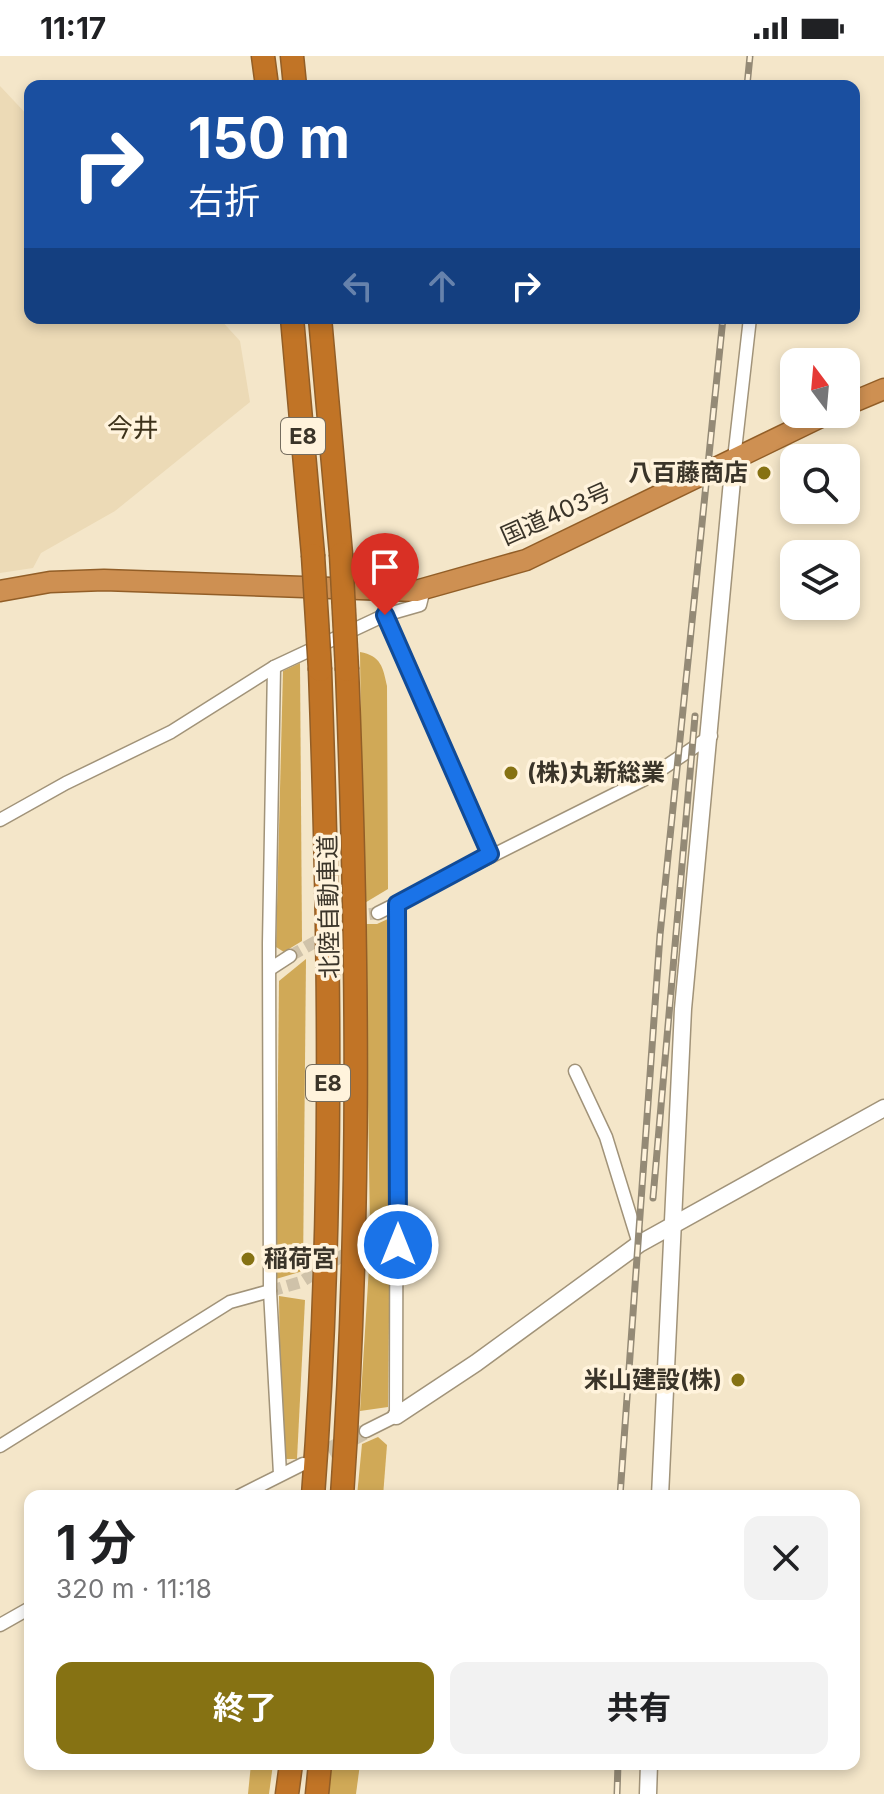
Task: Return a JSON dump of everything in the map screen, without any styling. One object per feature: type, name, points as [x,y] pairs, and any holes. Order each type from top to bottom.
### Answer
[{"type":"highway","points":[[263,56],[266,80]]},
{"type":"highway","points":[[292,56],[294,80]]},
{"type":"highway","name":"北陸自動車道","points":[[293,324],[320,670],[329,973],[328,1128],[313,1490]]},
{"type":"highway","name":"北陸自動車道","points":[[321,324],[341,554],[356,941],[357,1122],[342,1490]]},
{"type":"highway","points":[[860,399],[884,389]]},
{"type":"highway","name":"国道403号","points":[[0,591],[50,582],[104,580],[424,589],[526,560],[798,428]]},
{"type":"highway","points":[[287,1794],[290,1770]]},
{"type":"highway","points":[[317,1794],[319,1770]]},
{"type":"street","points":[[660,1490],[683,1009],[749,324]]},
{"type":"street","points":[[0,820],[66,783],[171,732],[274,667],[385,615],[420,605],[424,589]]},
{"type":"street","points":[[385,615],[490,854]]},
{"type":"street","points":[[274,667],[270,1291],[280,1474]]},
{"type":"street","points":[[378,913],[490,854],[653,775],[711,736]]},
{"type":"street","points":[[396,1416],[399,1221],[397,904]]},
{"type":"street","points":[[270,969],[290,956]]},
{"type":"street","points":[[575,1071],[606,1137],[639,1244]]},
{"type":"street","points":[[366,1431],[396,1416],[476,1363],[639,1244],[884,1108]]},
{"type":"street","points":[[386,1228],[399,1221]]},
{"type":"street","points":[[0,1446],[230,1302],[270,1291]]},
{"type":"street","points":[[250,1490],[303,1464]]},
{"type":"street","points":[[0,1625],[24,1611]]},
{"type":"street","points":[[648,1794],[649,1770]]},
{"type":"shaded area","points":[[0,86],[24,112],[24,324],[224,324],[240,341],[250,402],[115,511],[41,553],[33,568],[0,573]]},
{"type":"shaded area","points":[[360,652],[373,656],[380,663],[387,686],[388,889],[363,904]]},
{"type":"shaded area","points":[[300,663],[302,941],[284,952],[276,947],[283,671]]},
{"type":"shaded area","points":[[390,918],[394,1091],[390,1219],[370,1225],[365,924],[377,924]]},
{"type":"shaded area","points":[[306,959],[303,1271],[276,1279],[279,981]]},
{"type":"shaded area","points":[[390,1236],[388,1407],[360,1411],[370,1251]]},
{"type":"shaded area","points":[[279,1296],[305,1300],[297,1459],[281,1459]]},
{"type":"shaded area","points":[[378,1437],[387,1445],[383,1490],[358,1490],[362,1444]]},
{"type":"shaded area","points":[[250,1770],[272,1770],[269,1794],[248,1794]]},
{"type":"shaded area","points":[[330,1770],[359,1770],[356,1794],[328,1794]]},
{"type":"tunnel","points":[[290,956],[363,915],[378,913]]},
{"type":"tunnel","points":[[270,1291],[301,1282],[386,1228]]},
{"type":"tunnel","points":[[307,1462],[366,1431]]},
{"type":"railway","points":[[748,80],[750,56]]},
{"type":"railway","points":[[620,1490],[660,935],[722,324]]},
{"type":"railway","points":[[653,1198],[695,716]]},
{"type":"railway","points":[[617,1794],[618,1770]]},
{"type":"place","name":"八百藤商店","points":[[764,473]]},
{"type":"place","name":"(株)丸新総業","points":[[511,773]]},
{"type":"place","name":"稲荷宮","points":[[248,1259]]},
{"type":"place","name":"米山建設(株)","points":[[738,1380]]},
{"type":"district","name":"今井","points":[[133,428]]},
{"type":"route","points":[[385,615],[490,854],[397,904],[398,1245]]}]
